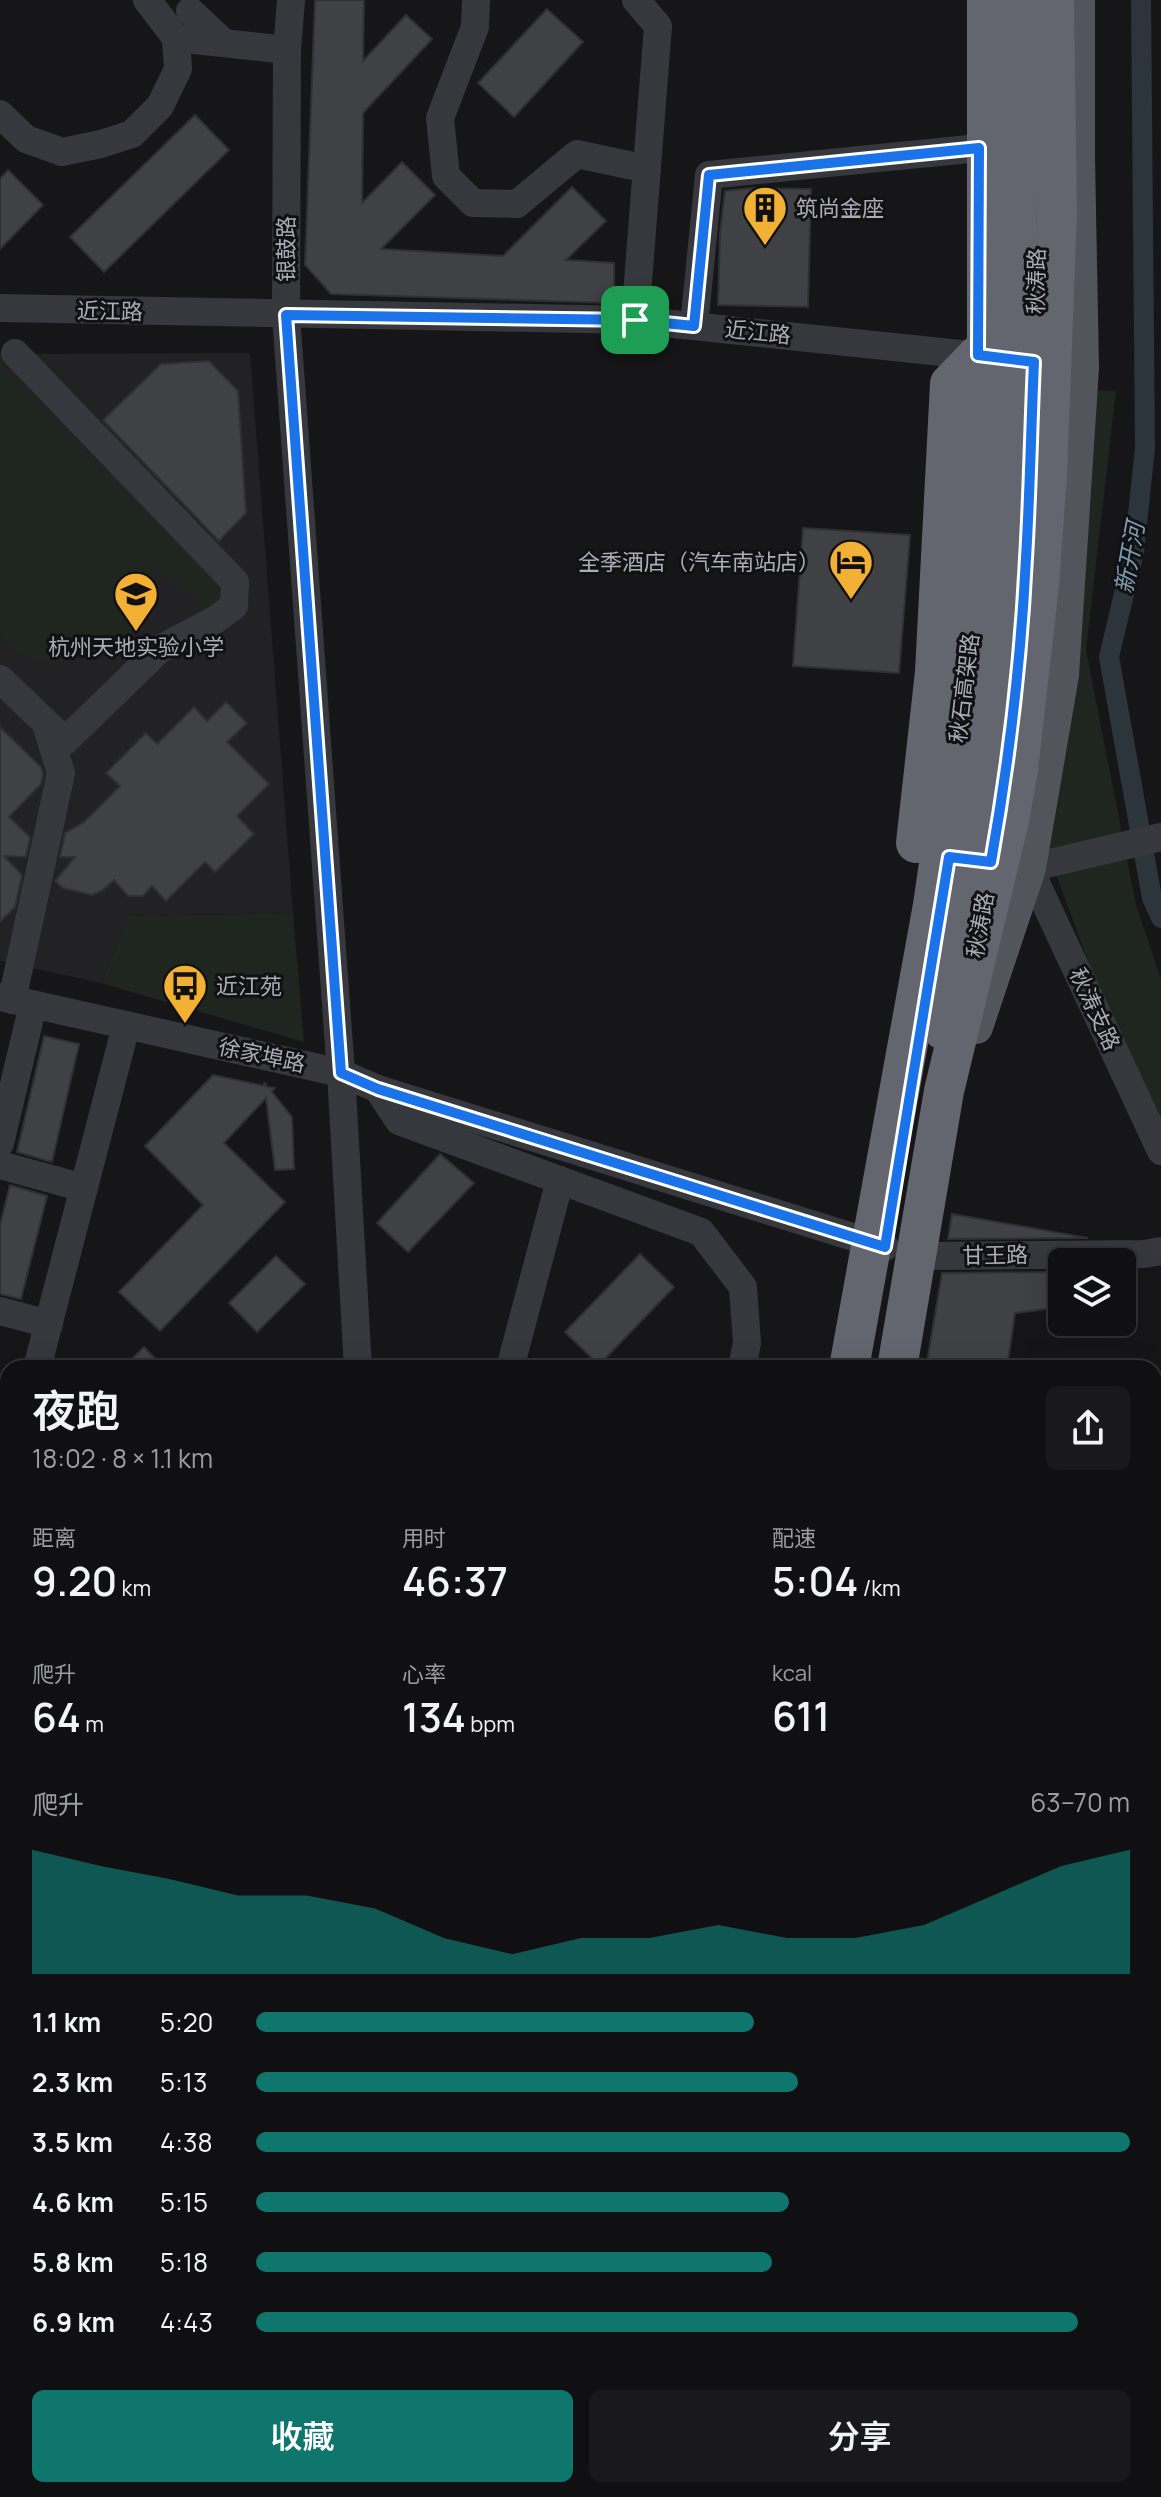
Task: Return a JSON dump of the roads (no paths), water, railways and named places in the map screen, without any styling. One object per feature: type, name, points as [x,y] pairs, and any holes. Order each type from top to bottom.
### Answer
[{"type":"highway","name":"秋石高架路","points":[[850,1360],[933,905],[970,650],[987,369],[987,0]]},
{"type":"highway","name":"秋石高架路","points":[[882,1360],[978,819],[1007,583],[1015,372],[1019,0]]},
{"type":"highway","points":[[898,1360],[944,1091],[1009,820],[1018,769],[1039,585],[1047,474],[1057,214],[1054,0]]},
{"type":"highway","points":[[836,1360],[845,1285],[915,847],[935,672],[950,384],[978,355]]},
{"type":"main road","name":"秋涛路","points":[[864,1360],[962,768],[983,507],[978,355],[976,0]]},
{"type":"main road","name":"秋涛路","points":[[907,1360],[999,817],[1019,651],[1034,362],[1040,0]]},
{"type":"main road","points":[[952,1099],[1029,868],[1062,675],[1082,368],[1078,0]]},
{"type":"street","points":[[0,114],[26,139],[62,152],[132,134],[160,106],[178,69],[176,38],[147,0]]},
{"type":"street","name":"银鼓路","points":[[291,0],[287,50],[286,315],[341,1073],[358,1360]]},
{"type":"street","points":[[476,0],[475,27],[440,118],[446,176],[473,203],[517,204],[577,154],[647,169]]},
{"type":"street","points":[[635,320],[658,26],[636,0]]},
{"type":"street","points":[[190,11],[224,43]]},
{"type":"street","points":[[176,38],[287,50]]},
{"type":"street","points":[[694,326],[709,175],[979,148]]},
{"type":"street","name":"近江路","points":[[0,308],[635,320],[1082,368]]},
{"type":"street","points":[[0,679],[65,741],[160,649],[215,620],[234,606],[235,582],[15,353]]},
{"type":"street","points":[[0,1143],[15,1001],[61,773],[46,723]]},
{"type":"street","points":[[949,857],[1029,868],[1161,837]]},
{"type":"street","name":"秋涛支路","points":[[1029,868],[1161,1151]]},
{"type":"street","name":"徐家埠路","points":[[15,1001],[341,1073],[378,1089],[885,1247]]},
{"type":"street","points":[[39,1360],[126,1026]]},
{"type":"street","points":[[378,1089],[399,1121],[701,1232],[743,1287],[747,1343],[744,1360]]},
{"type":"street","points":[[0,1165],[84,1188]]},
{"type":"street","points":[[512,1360],[560,1180]]},
{"type":"street","name":"甘王路","points":[[925,1256],[1144,1254],[1161,1251]]},
{"type":"street","points":[[0,1311],[49,1324]]},
{"type":"waterway","name":"新开河","points":[[1141,0],[1145,448],[1134,552],[1109,657],[1152,898],[1161,918]]},
{"type":"place","name":"筑尚金座","points":[[765,247]]},
{"type":"place","name":"全季酒店（汽车南站店）","points":[[851,601]]},
{"type":"place","name":"杭州天地实验小学","points":[[136,633]]},
{"type":"place","name":"近江苑","points":[[185,1025]]}]
